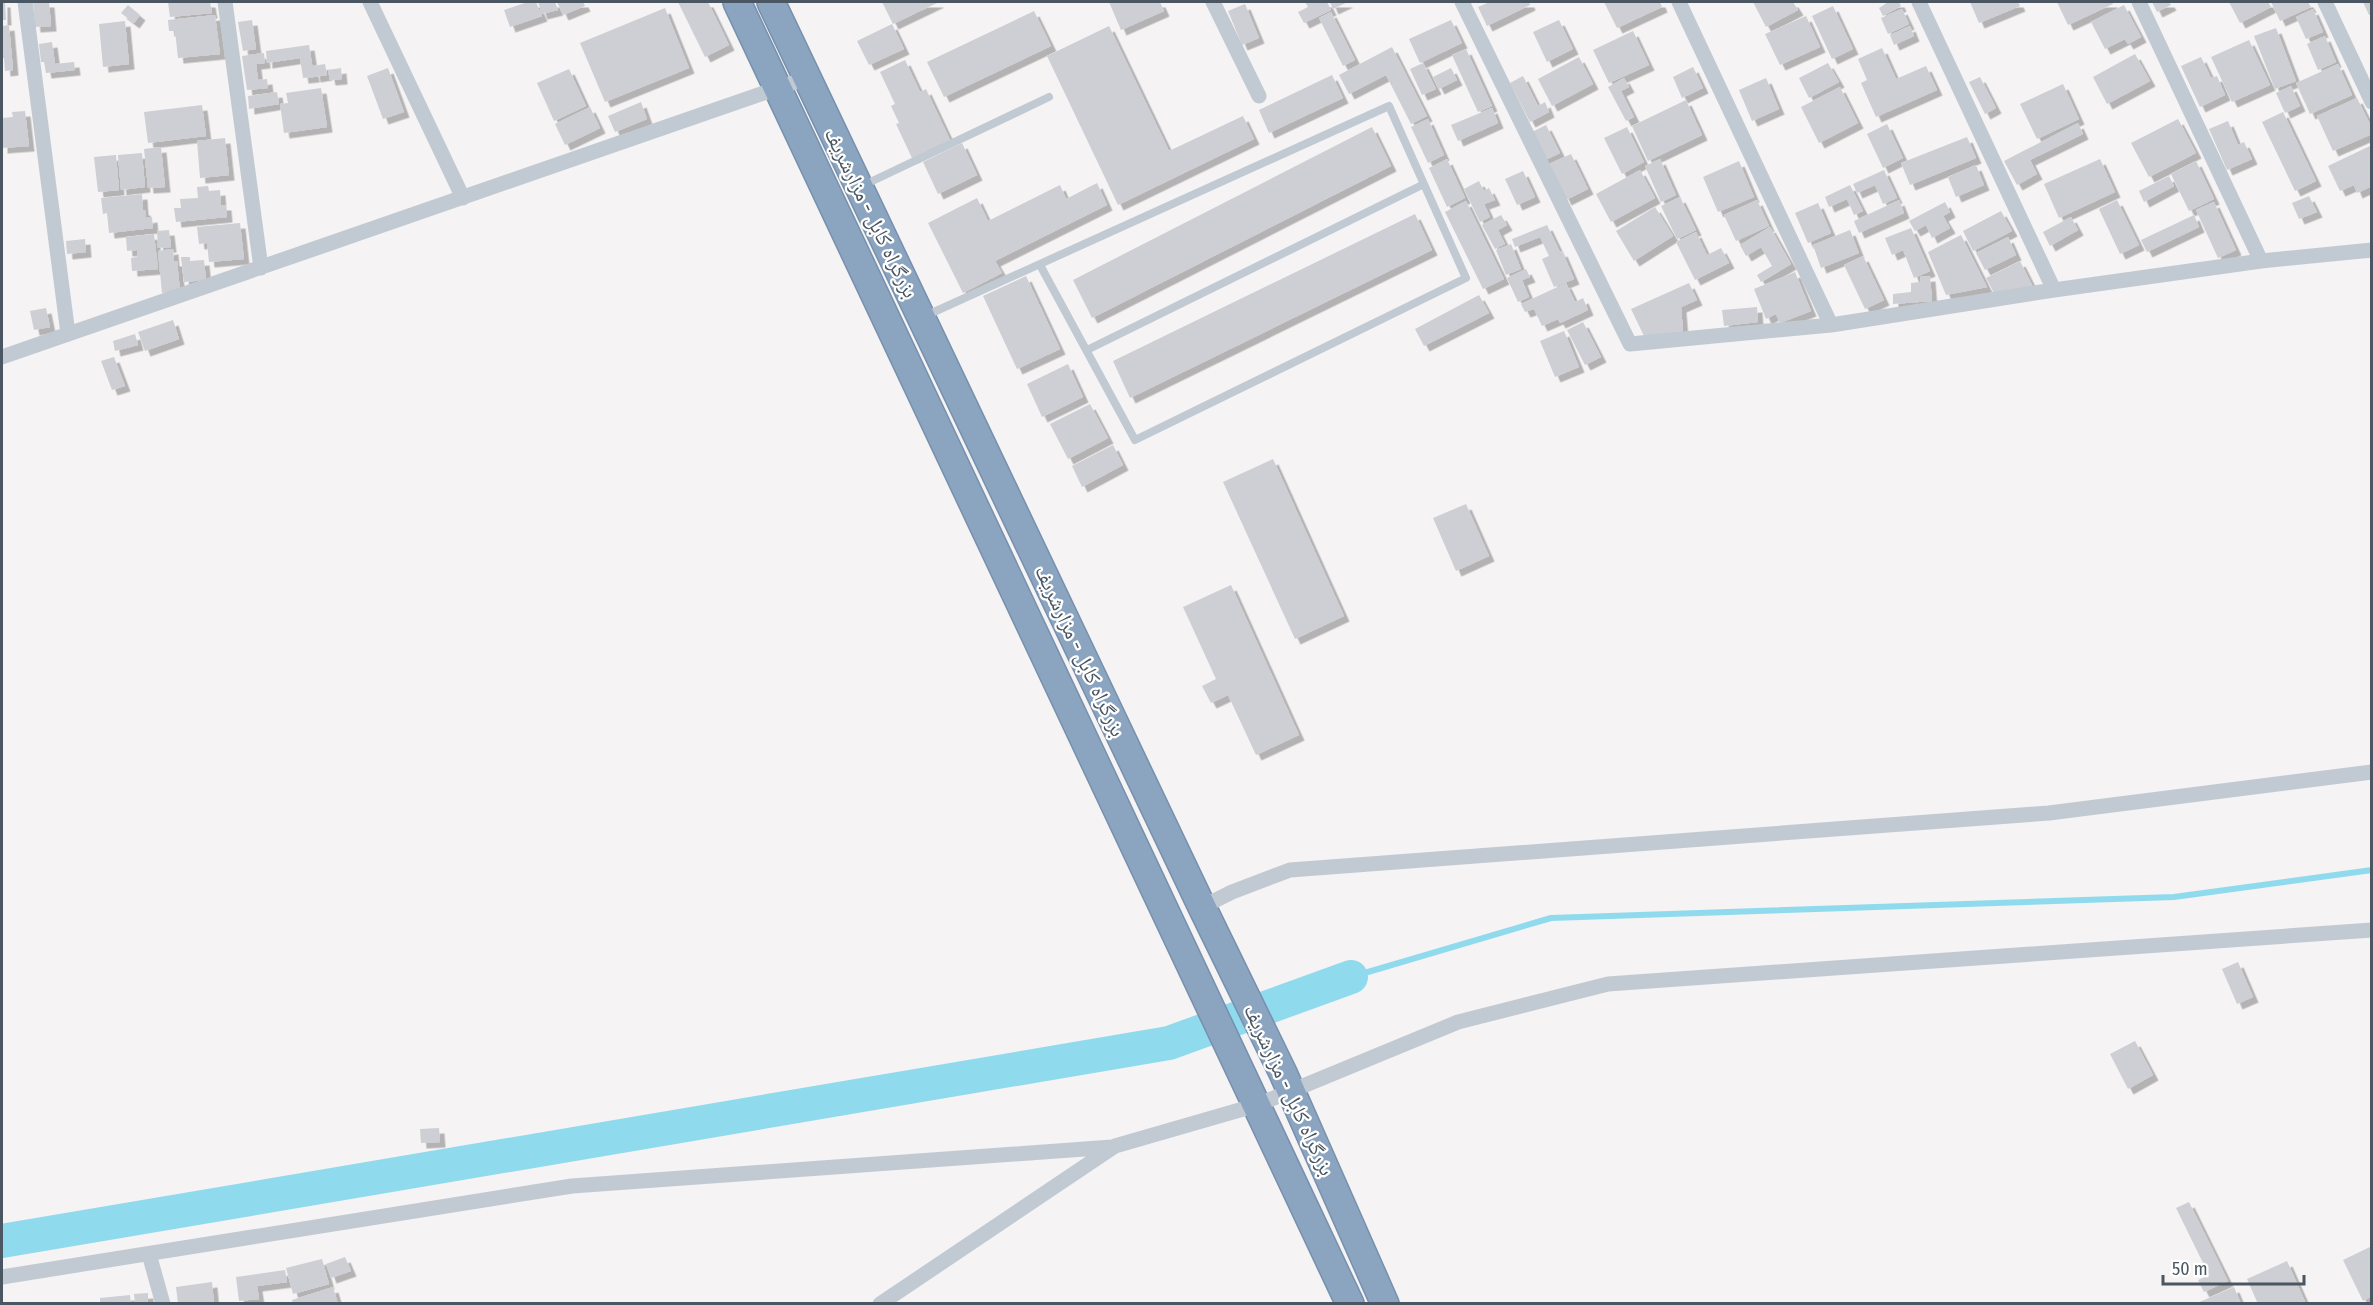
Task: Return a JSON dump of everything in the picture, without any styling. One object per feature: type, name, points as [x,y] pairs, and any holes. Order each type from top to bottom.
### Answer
[{"type":"highway","name":"بزرگراه کابل - مزارشریف","points":[[736,2],[1350,1304]]},
{"type":"highway","name":"بزرگراه کابل - مزارشریف","points":[[771,2],[1222,950],[1287,1081],[1385,1304]]},
{"type":"street","points":[[25,2],[68,334]]},
{"type":"street","points":[[225,2],[261,268]]},
{"type":"street","points":[[370,2],[463,198]]},
{"type":"street","points":[[1213,2],[1259,96]]},
{"type":"street","points":[[1462,2],[1630,344],[1831,325],[2261,261],[2372,250]]},
{"type":"street","points":[[1679,2],[1831,325]]},
{"type":"street","points":[[1919,2],[2054,290]]},
{"type":"street","points":[[2139,2],[2261,261]]},
{"type":"street","points":[[2325,2],[2372,102]]},
{"type":"street","points":[[2,357],[807,78]]},
{"type":"street","points":[[1202,907],[1232,892],[1290,870],[2049,813],[2372,772]]},
{"type":"street","points":[[2,1277],[572,1186],[1115,1146],[1254,1098],[1287,1081],[1458,1022],[1608,984],[2372,930]]},
{"type":"street","points":[[880,1304],[1115,1146]]},
{"type":"street","points":[[149,1254],[164,1304]]},
{"type":"lane","points":[[859,188],[1049,97]]},
{"type":"lane","points":[[921,318],[1389,106],[1466,278],[1136,440],[1040,265]]},
{"type":"lane","points":[[1087,350],[1424,184]]},
{"type":"building","points":[[2,2],[5,2],[6,20],[2,20]]},
{"type":"building","points":[[33,2],[49,2],[51,26],[35,27]]},
{"type":"building","points":[[168,2],[210,2],[212,13],[170,17]]},
{"type":"building","points":[[528,2],[536,2],[542,16],[510,27],[504,10]]},
{"type":"building","points":[[538,2],[555,2],[558,10],[542,14]]},
{"type":"building","points":[[557,2],[583,2],[585,6],[563,15]]},
{"type":"building","points":[[678,2],[708,2],[729,45],[705,57]]},
{"type":"building","points":[[882,2],[939,2],[893,24]]},
{"type":"building","points":[[1109,2],[1160,2],[1164,11],[1121,30]]},
{"type":"building","points":[[1305,2],[1327,2],[1331,10],[1304,23],[1298,12],[1308,7]]},
{"type":"building","points":[[1330,2],[1348,2],[1333,9]]},
{"type":"building","points":[[1490,2],[1529,2],[1530,5],[1487,26],[1478,7]]},
{"type":"building","points":[[1604,2],[1660,2],[1662,7],[1617,28]]},
{"type":"building","points":[[1753,2],[1793,2],[1798,10],[1766,27]]},
{"type":"building","points":[[1888,2],[1899,2],[1901,6],[1883,16],[1879,8]]},
{"type":"building","points":[[1970,2],[2018,2],[2020,6],[1979,23]]},
{"type":"building","points":[[2057,2],[2112,2],[2113,4],[2068,25]]},
{"type":"building","points":[[2152,2],[2169,2],[2171,5],[2157,12]]},
{"type":"building","points":[[2229,2],[2268,2],[2271,7],[2240,23]]},
{"type":"building","points":[[2271,2],[2308,2],[2311,7],[2280,21]]},
{"type":"building","points":[[2363,2],[2372,2],[2372,14],[2369,15]]},
{"type":"building","points":[[1245,4],[1259,38],[1242,45],[1228,11]]},
{"type":"building","points":[[128,5],[140,15],[134,23],[121,13]]},
{"type":"building","points":[[2124,5],[2141,37],[2128,44],[2125,39],[2105,49],[2091,22]]},
{"type":"building","points":[[1833,6],[1853,49],[1832,59],[1812,16]]},
{"type":"building","points":[[665,8],[689,68],[605,102],[580,43]]},
{"type":"building","points":[[1902,9],[1909,24],[1888,34],[1881,18]]},
{"type":"building","points":[[2313,9],[2323,32],[2306,39],[2296,17]]},
{"type":"building","points":[[1034,11],[1051,46],[944,97],[927,62]]},
{"type":"building","points":[[1331,12],[1355,60],[1343,66],[1319,18]]},
{"type":"building","points":[[215,15],[220,54],[178,58],[175,31],[169,31],[168,20]]},
{"type":"building","points":[[1806,16],[1820,47],[1780,65],[1765,34]]},
{"type":"building","points":[[252,20],[256,49],[243,51],[238,22]]},
{"type":"building","points":[[1451,20],[1462,43],[1420,63],[1409,39]]},
{"type":"building","points":[[1559,20],[1573,49],[1547,62],[1533,32]]},
{"type":"building","points":[[125,21],[129,64],[103,67],[99,24]]},
{"type":"building","points":[[892,24],[904,49],[869,65],[857,41]]},
{"type":"building","points":[[9,25],[13,70],[5,71],[4,58],[2,58],[2,26]]},
{"type":"building","points":[[1109,26],[1169,151],[1243,116],[1254,139],[1118,205],[1047,56]]},
{"type":"building","points":[[1910,26],[1914,36],[1894,45],[1890,35]]},
{"type":"building","points":[[2276,28],[2296,81],[2275,89],[2254,36]]},
{"type":"building","points":[[1633,31],[1649,65],[1609,83],[1593,50]]},
{"type":"building","points":[[2325,36],[2336,62],[2318,70],[2307,44]]},
{"type":"building","points":[[2249,40],[2270,85],[2232,102],[2211,57]]},
{"type":"building","points":[[52,42],[55,64],[74,62],[75,70],[46,73],[44,62],[41,62],[39,44]]},
{"type":"building","points":[[309,45],[314,77],[303,78],[300,58],[267,63],[266,51]]},
{"type":"building","points":[[1392,47],[1427,116],[1411,124],[1386,75],[1349,94],[1339,75]]},
{"type":"building","points":[[1882,48],[1896,79],[1926,66],[1937,90],[1876,117],[1861,83],[1867,80],[1858,59]]},
{"type":"building","points":[[1466,49],[1492,106],[1478,112],[1452,55]]},
{"type":"building","points":[[264,53],[265,63],[256,64],[258,80],[267,79],[268,88],[247,90],[242,56]]},
{"type":"building","points":[[2135,54],[2150,81],[2107,104],[2093,77]]},
{"type":"building","points":[[1579,57],[1593,84],[1552,106],[1538,79]]},
{"type":"building","points":[[2201,57],[2211,78],[2217,76],[2225,95],[2200,107],[2181,66]]},
{"type":"building","points":[[905,60],[920,92],[926,89],[950,140],[912,158],[896,124],[899,123],[891,106],[895,104],[880,72]]},
{"type":"building","points":[[1423,63],[1436,89],[1422,95],[1410,69]]},
{"type":"building","points":[[1828,63],[1839,82],[1809,98],[1799,78]]},
{"type":"building","points":[[325,64],[327,75],[315,77],[313,66]]},
{"type":"building","points":[[2338,64],[2352,95],[2310,114],[2296,83]]},
{"type":"building","points":[[1693,67],[1703,88],[1682,98],[1673,77]]},
{"type":"building","points":[[341,68],[342,79],[330,80],[328,70]]},
{"type":"building","points":[[388,68],[404,112],[383,119],[367,76]]},
{"type":"building","points":[[1451,68],[1457,80],[1439,89],[1433,77]]},
{"type":"building","points":[[569,69],[586,106],[554,121],[537,83]]},
{"type":"building","points":[[1332,75],[1343,98],[1269,133],[1259,110]]},
{"type":"building","points":[[1523,76],[1538,106],[1545,102],[1549,112],[1530,122],[1510,83]]},
{"type":"building","points":[[1980,77],[1996,108],[1985,114],[1969,82]]},
{"type":"building","points":[[1624,78],[1629,87],[1621,91],[1634,117],[1626,121],[1608,87]]},
{"type":"building","points":[[1766,78],[1779,109],[1752,121],[1739,90]]},
{"type":"building","points":[[2063,84],[2079,119],[2037,139],[2020,104]]},
{"type":"building","points":[[2291,86],[2300,106],[2285,113],[2276,93]]},
{"type":"building","points":[[1840,87],[1858,123],[1819,143],[1801,107]]},
{"type":"building","points":[[321,88],[327,127],[284,133],[280,104],[288,103],[286,93]]},
{"type":"building","points":[[277,92],[279,104],[249,109],[248,96]]},
{"type":"building","points":[[2357,98],[2372,128],[2372,134],[2333,151],[2317,116]]},
{"type":"building","points":[[1686,100],[1702,135],[1648,161],[1632,126]]},
{"type":"building","points":[[641,102],[647,119],[615,132],[608,116]]},
{"type":"building","points":[[202,105],[206,136],[148,143],[144,112]]},
{"type":"building","points":[[590,107],[600,128],[565,145],[555,124]]},
{"type":"building","points":[[1492,108],[1498,123],[1458,141],[1451,125]]},
{"type":"building","points":[[25,111],[29,146],[2,148],[2,118],[13,117],[12,112]]},
{"type":"building","points":[[2283,112],[2316,181],[2295,191],[2262,122]]},
{"type":"building","points":[[1428,119],[1444,155],[1428,163],[1411,127]]},
{"type":"building","points":[[2178,119],[2196,153],[2149,177],[2131,143]]},
{"type":"building","points":[[2228,121],[2238,145],[2244,142],[2252,159],[2227,170],[2209,129]]},
{"type":"building","points":[[2078,123],[2083,134],[2030,160],[2037,174],[2017,185],[2004,161]]},
{"type":"building","points":[[1887,124],[1903,158],[1883,168],[1867,134]]},
{"type":"building","points":[[1546,125],[1560,153],[1543,161],[1530,133]]},
{"type":"building","points":[[1372,127],[1391,166],[1092,318],[1073,280]]},
{"type":"building","points":[[1627,127],[1644,162],[1622,174],[1604,138]]},
{"type":"building","points":[[1967,137],[1976,158],[1910,185],[1901,163]]},
{"type":"building","points":[[225,138],[229,175],[200,178],[197,141]]},
{"type":"building","points":[[962,143],[977,175],[938,194],[923,162]]},
{"type":"building","points":[[2372,145],[2372,186],[2357,193],[2354,185],[2340,191],[2328,166]]},
{"type":"building","points":[[161,147],[165,187],[148,188],[144,149]]},
{"type":"building","points":[[142,153],[145,187],[121,190],[118,155]]},
{"type":"building","points":[[1571,154],[1588,189],[1566,200],[1549,164]]},
{"type":"building","points":[[116,155],[119,190],[98,192],[94,157]]},
{"type":"building","points":[[1447,159],[1465,198],[1447,207],[1429,168]]},
{"type":"building","points":[[1660,159],[1676,195],[1661,202],[1645,166]]},
{"type":"building","points":[[2100,159],[2115,192],[2059,218],[2044,184]]},
{"type":"building","points":[[1739,161],[1754,197],[1718,212],[1703,177]]},
{"type":"building","points":[[2196,161],[2214,199],[2189,211],[2171,174]]},
{"type":"building","points":[[1976,165],[1984,185],[1956,197],[1948,177]]},
{"type":"building","points":[[1640,170],[1655,198],[1611,222],[1596,194]]},
{"type":"building","points":[[1884,170],[1897,198],[1883,204],[1875,185],[1857,193],[1853,184]]},
{"type":"building","points":[[1523,171],[1535,197],[1517,205],[1505,179]]},
{"type":"building","points":[[2169,176],[2174,186],[2144,202],[2139,191]]},
{"type":"building","points":[[1479,181],[1484,191],[1489,188],[1495,200],[1484,204],[1490,217],[1480,222],[1464,189]]},
{"type":"building","points":[[1097,183],[1107,205],[995,261],[1002,273],[963,293],[928,223],[977,198],[988,221],[1060,185],[1066,199]]},
{"type":"building","points":[[1850,185],[1863,211],[1854,215],[1847,199],[1829,207],[1825,197]]},
{"type":"building","points":[[208,186],[209,191],[220,190],[221,205],[226,205],[227,217],[176,222],[174,208],[181,208],[180,199],[198,198],[197,187]]},
{"type":"building","points":[[142,194],[143,210],[145,210],[146,218],[152,217],[153,228],[109,233],[107,213],[103,214],[101,198]]},
{"type":"building","points":[[2309,196],[2317,212],[2299,219],[2292,203]]},
{"type":"building","points":[[1680,197],[1696,230],[1677,239],[1661,206]]},
{"type":"building","points":[[1757,200],[1769,226],[1736,241],[1724,215]]},
{"type":"building","points":[[1899,200],[1904,213],[1859,233],[1854,221]]},
{"type":"building","points":[[2117,200],[2139,245],[2120,254],[2099,209]]},
{"type":"building","points":[[1466,201],[1504,279],[1483,289],[1445,212]]},
{"type":"building","points":[[1945,202],[1950,212],[1943,216],[1950,228],[1932,238],[1926,225],[1915,231],[1909,221]]},
{"type":"building","points":[[2214,202],[2236,250],[2218,258],[2196,210]]},
{"type":"building","points":[[1818,203],[1831,233],[1808,243],[1795,213]]},
{"type":"building","points":[[1655,207],[1673,236],[1634,261],[1616,231]]},
{"type":"building","points":[[2001,211],[2012,231],[1973,251],[1963,231]]},
{"type":"building","points":[[1415,214],[1432,250],[1130,398],[1113,361]]},
{"type":"building","points":[[1501,215],[1507,225],[1498,230],[1505,244],[1495,249],[1482,225]]},
{"type":"building","points":[[2194,215],[2199,227],[2147,252],[2141,240]]},
{"type":"building","points":[[2071,217],[2078,230],[2050,246],[2043,232]]},
{"type":"building","points":[[240,223],[244,259],[209,262],[207,243],[199,244],[197,227]]},
{"type":"building","points":[[1547,225],[1574,279],[1554,287],[1542,259],[1549,256],[1540,237],[1515,247],[1512,239]]},
{"type":"building","points":[[1770,227],[1791,264],[1761,282],[1757,275],[1772,266],[1761,247],[1746,256],[1740,245]]},
{"type":"building","points":[[1911,228],[1930,271],[1914,278],[1903,250],[1892,255],[1885,238]]},
{"type":"building","points":[[169,230],[171,247],[158,248],[157,231]]},
{"type":"building","points":[[1850,230],[1859,253],[1821,268],[1813,245]]},
{"type":"building","points":[[1696,232],[1707,255],[1721,248],[1729,263],[1695,280],[1676,242]]},
{"type":"building","points":[[154,234],[158,269],[132,271],[131,258],[137,257],[137,250],[127,251],[126,237]]},
{"type":"building","points":[[1961,235],[1987,287],[1946,295],[1928,252]]},
{"type":"building","points":[[2008,237],[2016,255],[1985,270],[1976,253]]},
{"type":"building","points":[[85,239],[86,252],[67,254],[66,241]]},
{"type":"building","points":[[1511,244],[1521,269],[1506,275],[1496,250]]},
{"type":"building","points":[[173,249],[174,261],[177,261],[180,291],[162,293],[158,251]]},
{"type":"building","points":[[1863,256],[1884,300],[1865,309],[1844,265]]},
{"type":"building","points":[[181,257],[190,257],[190,261],[204,260],[206,280],[184,282]]},
{"type":"building","points":[[2020,261],[2034,289],[1994,293],[1986,278]]},
{"type":"building","points":[[1526,269],[1530,277],[1522,280],[1529,297],[1518,302],[1507,278]]},
{"type":"building","points":[[1795,272],[1811,311],[1780,323],[1776,314],[1766,319],[1754,289]]},
{"type":"building","points":[[1026,276],[1060,349],[1017,369],[983,296]]},
{"type":"building","points":[[1930,276],[1932,301],[1893,304],[1893,294],[1911,292],[1911,283],[1920,282],[1920,277]]},
{"type":"building","points":[[1566,283],[1575,302],[1583,298],[1588,310],[1560,323],[1558,319],[1542,326],[1534,309],[1525,312],[1521,304]]},
{"type":"building","points":[[1689,283],[1697,300],[1681,307],[1683,331],[1644,336],[1631,309]]},
{"type":"building","points":[[1479,295],[1489,313],[1424,346],[1415,329]]},
{"type":"building","points":[[1757,307],[1758,322],[1724,326],[1722,310]]},
{"type":"building","points":[[46,308],[50,327],[34,330],[30,311]]},
{"type":"building","points":[[173,320],[179,339],[145,351],[138,332]]},
{"type":"building","points":[[1583,322],[1601,357],[1585,365],[1567,330]]},
{"type":"building","points":[[1564,331],[1579,367],[1555,377],[1540,341]]},
{"type":"building","points":[[135,334],[138,345],[115,351],[113,341]]},
{"type":"building","points":[[114,357],[125,386],[112,390],[101,361]]},
{"type":"building","points":[[1068,364],[1083,397],[1042,417],[1027,384]]},
{"type":"building","points":[[1090,404],[1108,438],[1068,459],[1050,424]]},
{"type":"building","points":[[1113,445],[1123,465],[1082,487],[1072,466]]},
{"type":"building","points":[[1273,459],[1344,616],[1295,639],[1223,482]]},
{"type":"building","points":[[1466,504],[1489,556],[1456,571],[1433,518]]},
{"type":"building","points":[[1231,585],[1299,735],[1256,755],[1228,695],[1211,703],[1202,686],[1216,679],[1183,607]]},
{"type":"building","points":[[2238,962],[2253,997],[2237,1004],[2222,969]]},
{"type":"building","points":[[2135,1041],[2153,1075],[2128,1089],[2110,1054]]},
{"type":"building","points":[[439,1128],[440,1142],[421,1143],[420,1129]]},
{"type":"building","points":[[2189,1202],[2228,1281],[2204,1292],[2198,1280],[2209,1275],[2176,1208]]},
{"type":"building","points":[[2372,1246],[2372,1296],[2363,1301],[2343,1260]]},
{"type":"building","points":[[345,1257],[351,1271],[331,1278],[326,1264]]},
{"type":"building","points":[[322,1259],[329,1284],[293,1294],[286,1268]]},
{"type":"building","points":[[2287,1261],[2306,1304],[2258,1304],[2247,1279]]},
{"type":"building","points":[[285,1270],[287,1282],[257,1286],[259,1299],[239,1301],[236,1277]]},
{"type":"building","points":[[212,1282],[214,1304],[178,1304],[176,1287]]},
{"type":"building","points":[[333,1287],[338,1304],[293,1304],[292,1300]]},
{"type":"building","points":[[2234,1287],[2241,1304],[2195,1304]]},
{"type":"building","points":[[148,1293],[148,1304],[135,1304],[134,1294]]},
{"type":"building","points":[[130,1295],[131,1304],[100,1304],[100,1298]]},
{"type":"waterway","points":[[1351,977],[1551,918],[2174,897],[2372,870]]},
{"type":"waterway","points":[[2,1241],[1169,1043],[1351,977]]}]
